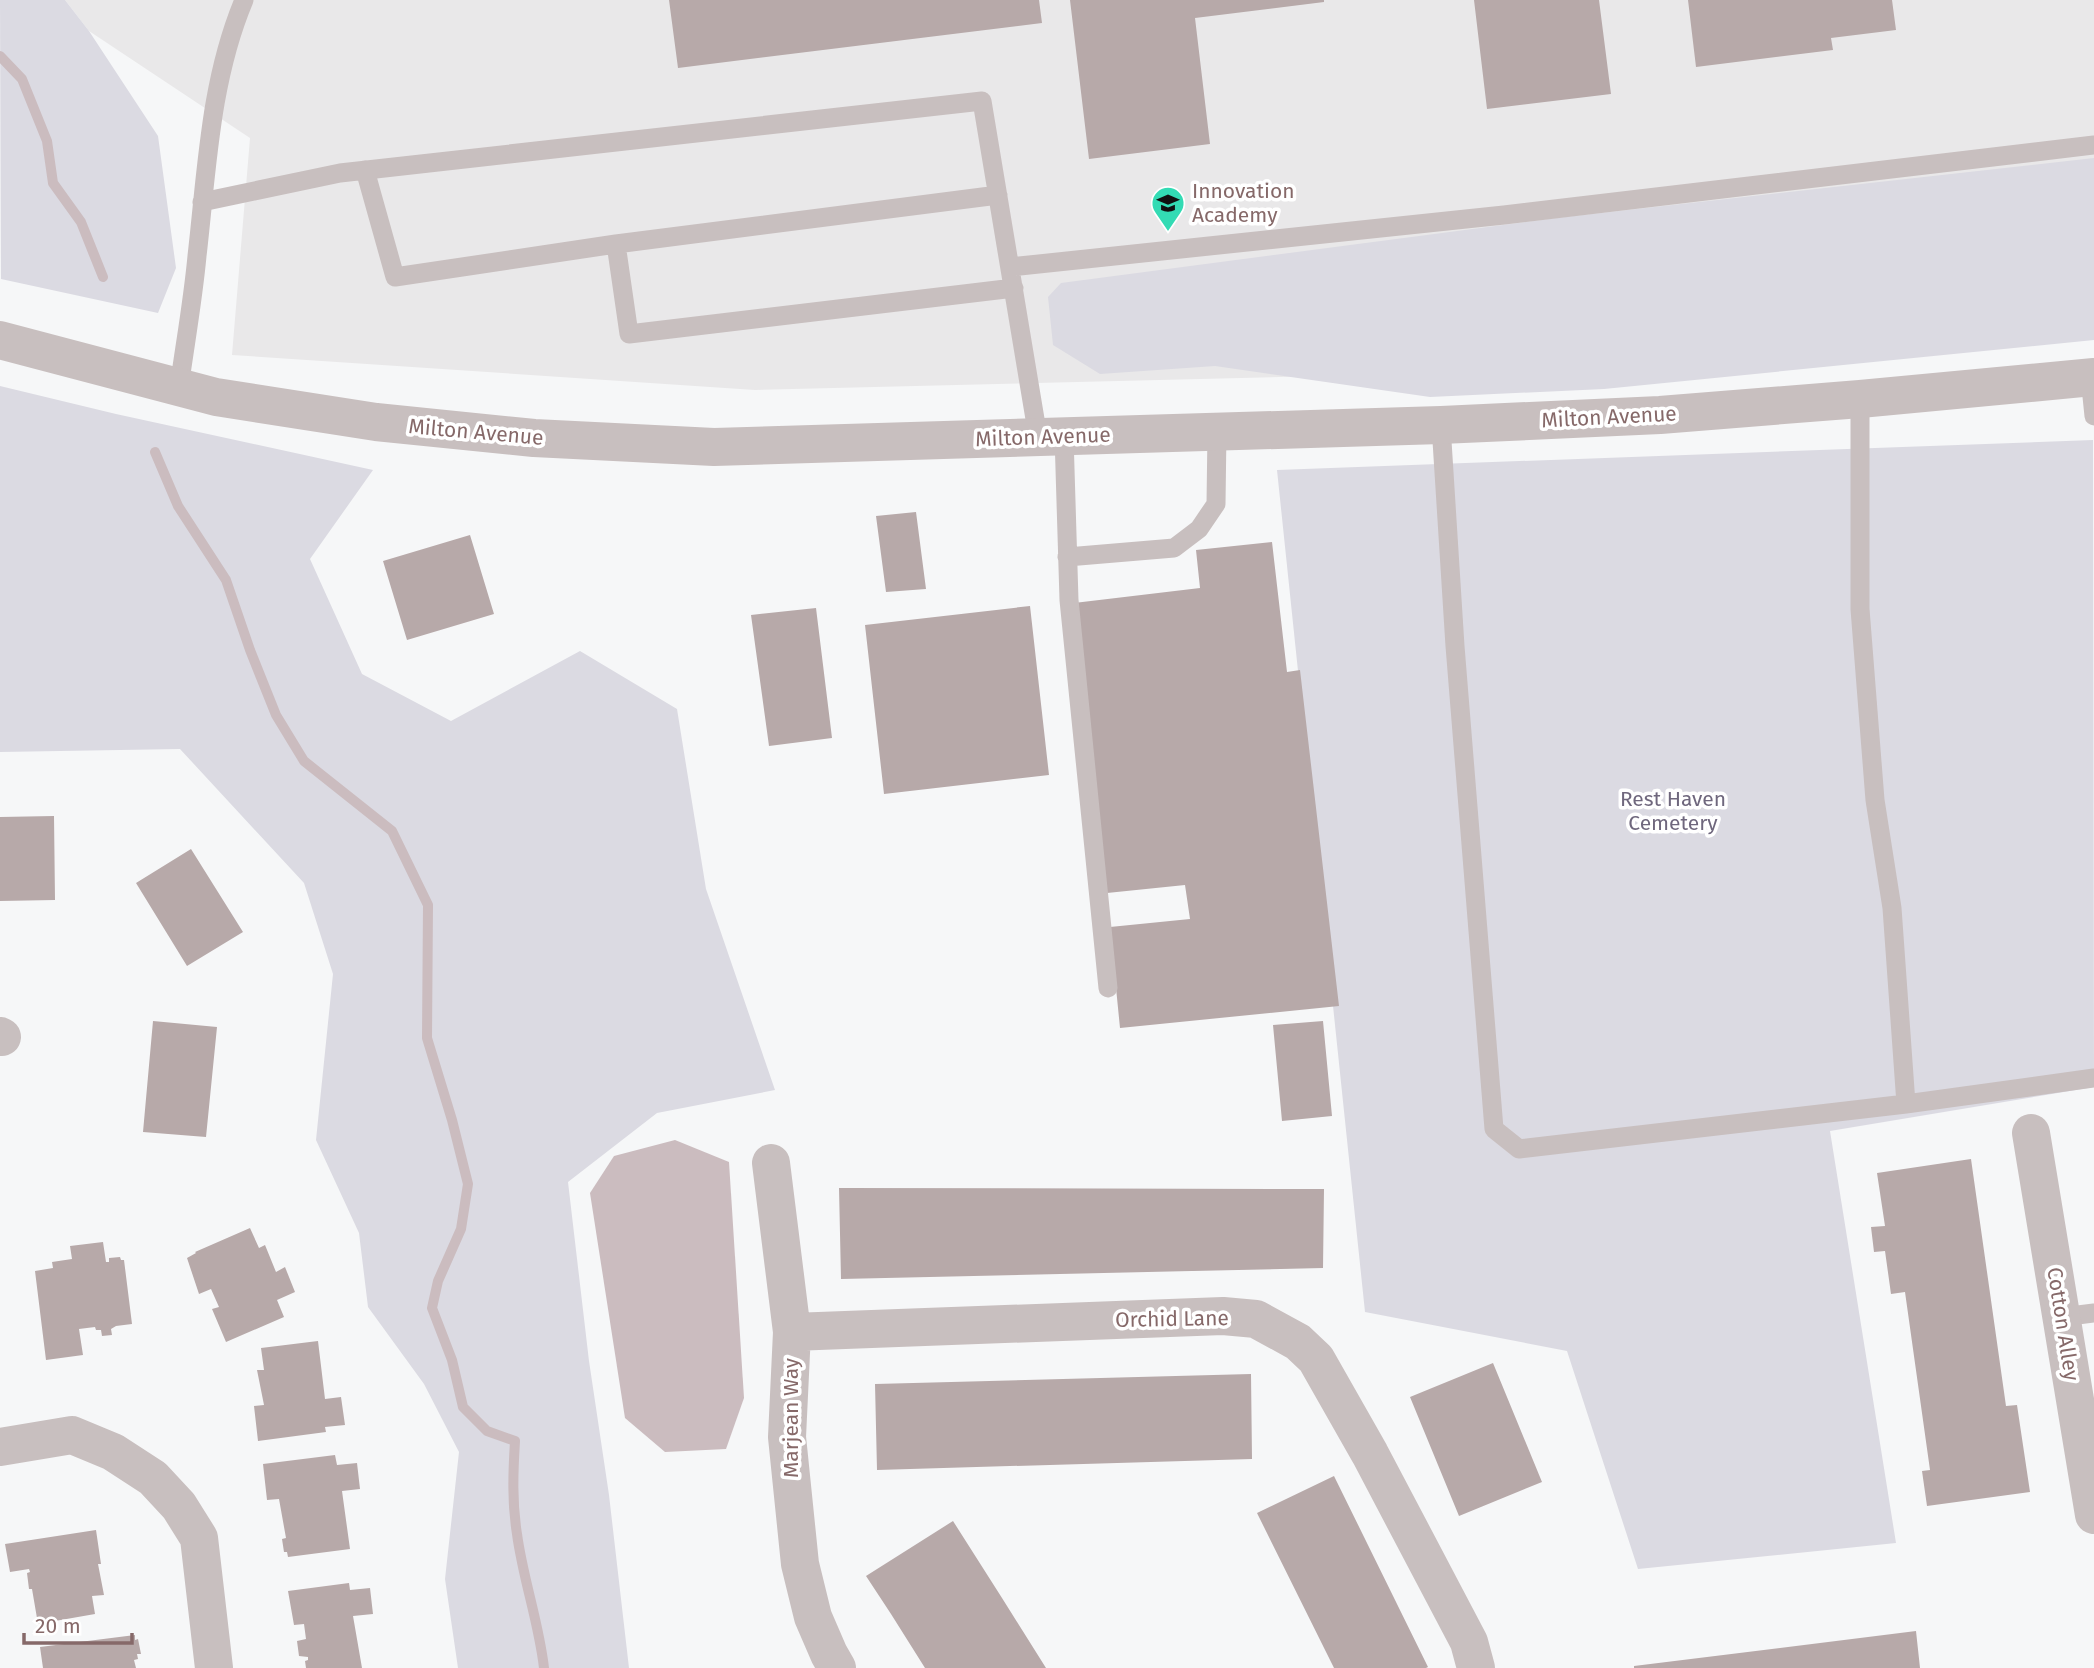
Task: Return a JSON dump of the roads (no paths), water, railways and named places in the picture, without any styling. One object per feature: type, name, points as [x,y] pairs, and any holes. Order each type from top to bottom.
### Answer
[{"type":"street","name":"Milton Avenue","points":[[0,340],[216,397],[376,422],[534,438],[715,447],[1441,425],[1660,415],[2092,377]]},
{"type":"street","name":"Cotton Alley","points":[[2031,1133],[2078,1315],[2094,1515]]},
{"type":"street","name":"Marjean Way","points":[[771,1163],[792,1332],[787,1437],[800,1564],[813,1616],[837,1668]]},
{"type":"street","name":"Orchid Lane","points":[[792,1332],[1223,1316],[1256,1319],[1298,1342],[1316,1359],[1457,1618],[1469,1642],[1476,1668]]},
{"type":"street","points":[[0,1447],[72,1435],[113,1452],[153,1478],[180,1506],[199,1538],[214,1668]]},
{"type":"lane","points":[[179,388],[209,134],[231,31],[244,0]]},
{"type":"lane","points":[[202,202],[340,173],[982,100],[1014,288],[1051,436],[1067,556],[1069,600],[1108,988]]},
{"type":"lane","points":[[1010,267],[1504,215],[2094,145]]},
{"type":"lane","points":[[365,170],[395,277],[616,244],[998,195]]},
{"type":"lane","points":[[616,244],[629,334],[1014,288]]},
{"type":"lane","points":[[2092,377],[2094,416]]},
{"type":"lane","points":[[1860,399],[1860,609],[1875,800],[1892,908],[1906,1104]]},
{"type":"lane","points":[[1441,425],[1455,646],[1494,1129],[1519,1149],[1906,1104],[2094,1078]]},
{"type":"lane","points":[[1067,556],[1174,548],[1199,529],[1216,504],[1217,431]]},
{"type":"waterway","points":[[0,56],[22,79],[47,141],[53,183],[81,222],[103,277]]},
{"type":"waterway","points":[[155,452],[178,506],[226,580],[276,715],[304,761],[392,831],[428,905],[427,1038],[468,1184],[461,1229],[438,1281],[432,1308],[452,1360],[463,1407],[487,1431],[515,1441],[515,1522],[544,1668]]},
{"type":"place","name":"Innovation Academy","points":[[1168,233]]},
{"type":"park label","name":"Rest Haven Cemetery","points":[[1673,811]]}]
